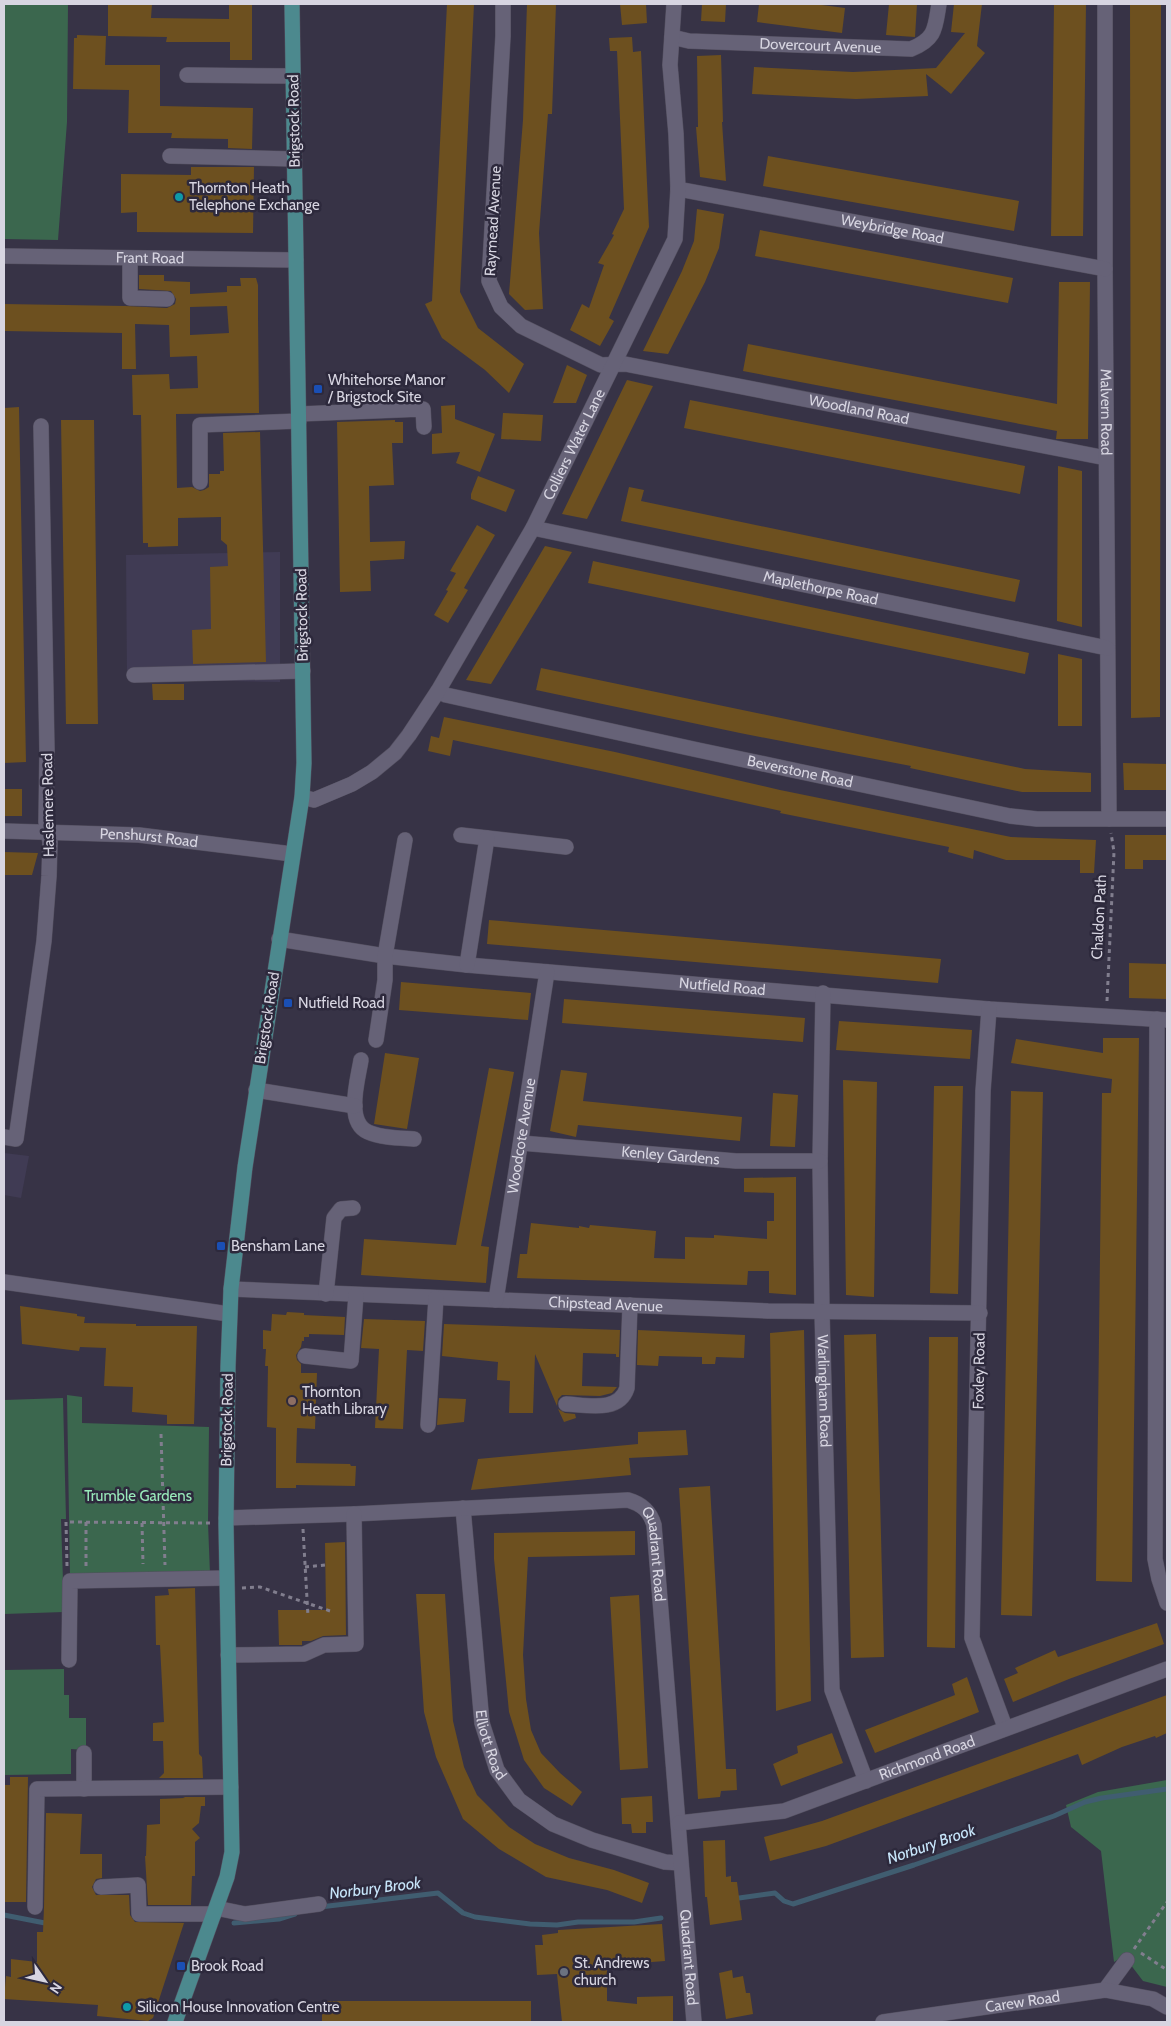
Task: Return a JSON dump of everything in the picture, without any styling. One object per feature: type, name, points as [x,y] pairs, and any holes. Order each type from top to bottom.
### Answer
[{"type":"main road","name":"Brigstock Road","points":[[175,2022],[228,1877],[232,1852],[226,1521],[231,1289],[235,1242],[256,1090],[302,797],[304,763],[292,4]]},
{"type":"street","name":"Raymead Avenue","points":[[503,4],[503,36],[489,281],[501,307],[521,326],[601,365],[613,366]]},
{"type":"street","name":"Colliers Water Lane","points":[[302,797],[314,800],[331,794],[372,772],[395,753],[409,735],[438,691],[533,528],[675,239],[678,189],[676,134],[670,65],[674,4]]},
{"type":"street","name":"Dovercourt Avenue","points":[[672,37],[689,41],[911,49],[925,44],[935,28],[938,4]]},
{"type":"street","name":"Malvern Road","points":[[1105,4],[1109,819]]},
{"type":"street","points":[[187,75],[293,76]]},
{"type":"street","points":[[170,156],[294,159]]},
{"type":"street","name":"Weybridge Road","points":[[678,189],[1105,269]]},
{"type":"street","name":"Frant Road","points":[[4,256],[296,260]]},
{"type":"street","points":[[130,258],[130,298],[167,298]]},
{"type":"street","name":"Woodland Road","points":[[613,366],[625,364],[1106,458]]},
{"type":"street","points":[[200,482],[200,424],[423,409],[424,427]]},
{"type":"street","name":"Haslemere Road","points":[[4,1137],[16,1139],[48,911],[49,833],[46,822],[47,751],[42,426]]},
{"type":"street","name":"Maplethorpe Road","points":[[533,528],[1107,648]]},
{"type":"street","points":[[134,675],[303,671]]},
{"type":"street","name":"Beverstone Road","points":[[438,691],[446,695],[1010,816],[1037,819],[1167,819]]},
{"type":"street","name":"Penshurst Road","points":[[4,832],[139,835],[292,854]]},
{"type":"street","points":[[461,835],[566,847]]},
{"type":"street","points":[[466,965],[487,838]]},
{"type":"street","points":[[376,1040],[385,980],[384,956],[405,840]]},
{"type":"street","name":"Nutfield Road","points":[[279,939],[384,956],[466,965],[722,988],[823,993],[1106,1017],[1162,1019]]},
{"type":"street","name":"Woodcote Avenue","points":[[496,1300],[522,1143],[547,972]]},
{"type":"street","name":"Warlingham Road","points":[[823,993],[820,1161],[832,1690],[866,1781]]},
{"type":"street","name":"Foxley Road","points":[[989,1008],[983,1091],[972,1638],[979,1662],[1005,1728]]},
{"type":"street","points":[[1162,1019],[1161,1456],[1155,1560],[1167,1603]]},
{"type":"street","points":[[361,1060],[354,1106],[356,1120],[364,1130],[376,1135],[414,1139]]},
{"type":"street","points":[[256,1090],[354,1106]]},
{"type":"street","name":"Kenley Gardens","points":[[522,1143],[736,1160],[820,1161]]},
{"type":"street","points":[[326,1294],[334,1218],[341,1209],[353,1208]]},
{"type":"street","points":[[4,1282],[230,1314]]},
{"type":"street","name":"Chipstead Avenue","points":[[231,1289],[822,1312],[980,1313]]},
{"type":"street","points":[[306,1356],[351,1361],[356,1295]]},
{"type":"street","points":[[428,1425],[436,1298]]},
{"type":"street","points":[[566,1404],[611,1405],[624,1396],[628,1388],[630,1305]]},
{"type":"street","name":"Quadrant Road","points":[[226,1521],[628,1500],[641,1505],[652,1516],[679,1822],[680,1863],[694,2022]]},
{"type":"street","name":"Elliott Road","points":[[464,1508],[482,1723],[497,1770],[519,1800],[553,1824],[592,1840],[665,1862],[680,1863]]},
{"type":"street","points":[[228,1655],[304,1654],[324,1645],[356,1644],[354,1514]]},
{"type":"street","points":[[69,1660],[70,1581],[144,1580],[227,1583]]},
{"type":"street","name":"Richmond Road","points":[[679,1822],[784,1811],[1167,1669]]},
{"type":"street","points":[[84,1753],[84,1789]]},
{"type":"street","points":[[35,1907],[36,1789],[232,1787]]},
{"type":"street","points":[[101,1887],[138,1885],[139,1914],[215,1911],[245,1914],[319,1904]]},
{"type":"street","points":[[1105,1990],[1127,1960]]},
{"type":"street","name":"Carew Road","points":[[883,2022],[1105,1990],[1153,1999],[1167,2007]]},
{"type":"path","name":"Chaldon Path","points":[[1106,1017],[1114,852],[1109,819]]},
{"type":"path","points":[[162,1434],[165,1568]]},
{"type":"path","points":[[302,1516],[308,1616]]},
{"type":"path","points":[[70,1581],[67,1576],[66,1522],[164,1523],[226,1521]]},
{"type":"path","points":[[86,1522],[86,1581]]},
{"type":"path","points":[[142,1523],[144,1580]]},
{"type":"path","points":[[305,1567],[326,1566]]},
{"type":"path","points":[[227,1583],[260,1587],[333,1612]]},
{"type":"path","points":[[1167,1902],[1134,1949],[1167,1970]]},
{"type":"shaded area","points":[[280,552],[280,682],[127,679],[126,555]]},
{"type":"shaded area","points":[[4,1153],[29,1156],[21,1198],[4,1195]]},
{"type":"green space","points":[[4,4],[68,4],[67,122],[58,240],[4,239]]},
{"type":"green space","name":"Trumble Gardens","points":[[67,1395],[82,1397],[82,1423],[209,1427],[208,1523],[210,1574],[70,1576]]},
{"type":"green space","points":[[63,1398],[66,1519],[61,1519],[64,1612],[4,1614],[4,1400]]},
{"type":"green space","points":[[64,1669],[64,1695],[69,1695],[69,1718],[86,1718],[86,1750],[71,1749],[71,1774],[4,1775],[4,1670]]},
{"type":"green space","points":[[1167,1780],[1167,1987],[1143,1981],[1124,1956],[1114,1962],[1101,1851],[1071,1827],[1066,1805],[1098,1792]]},
{"type":"building","points":[[108,4],[152,4],[151,18],[229,19],[229,4],[252,4],[252,60],[230,60],[230,42],[166,42],[167,37],[108,36]]},
{"type":"building","points":[[447,4],[474,4],[460,292],[478,328],[524,364],[509,393],[485,370],[442,338],[425,304],[432,301]]},
{"type":"building","points":[[527,4],[556,4],[552,114],[548,114],[539,233],[543,309],[525,310],[509,294],[523,120]]},
{"type":"building","points":[[620,4],[646,4],[647,23],[622,25]]},
{"type":"building","points":[[702,4],[726,4],[725,22],[701,21]]},
{"type":"building","points":[[759,4],[814,4],[845,8],[842,33],[757,22]]},
{"type":"building","points":[[889,4],[917,4],[915,37],[886,35]]},
{"type":"building","points":[[954,4],[982,4],[977,46],[985,53],[951,94],[926,74],[928,96],[856,99],[752,94],[754,67],[853,72],[936,68],[965,33],[951,32]]},
{"type":"building","points":[[1054,4],[1086,4],[1083,236],[1051,236]]},
{"type":"building","points":[[1130,4],[1161,4],[1160,717],[1131,718]]},
{"type":"building","points":[[77,35],[106,36],[105,65],[160,65],[160,106],[253,108],[252,149],[228,148],[228,139],[171,138],[172,133],[128,133],[129,90],[73,89],[74,38],[77,38]]},
{"type":"building","points":[[632,37],[633,52],[641,51],[649,227],[609,318],[614,321],[600,346],[570,330],[582,304],[589,308],[604,265],[598,263],[614,235],[612,234],[624,209],[617,51],[610,51],[609,38]]},
{"type":"building","points":[[721,55],[722,122],[726,181],[700,177],[696,127],[698,127],[697,56]]},
{"type":"building","points":[[768,156],[1019,201],[1014,231],[763,186]]},
{"type":"building","name":"Thornton Heath Telephone Exchange","points":[[191,167],[254,167],[253,233],[137,232],[137,212],[121,213],[121,174],[191,175]]},
{"type":"building","points":[[697,209],[724,214],[719,248],[705,282],[668,354],[643,351],[682,271],[694,241]]},
{"type":"building","points":[[760,230],[1013,278],[1008,303],[755,256]]},
{"type":"building","points":[[139,275],[164,275],[164,281],[190,282],[190,294],[227,292],[227,286],[241,286],[240,278],[256,278],[258,285],[259,413],[176,414],[177,488],[192,487],[200,491],[204,490],[209,487],[209,474],[220,474],[220,471],[224,471],[223,433],[260,432],[266,662],[193,664],[192,630],[211,629],[210,567],[228,566],[227,545],[221,540],[221,517],[178,518],[178,546],[148,547],[148,543],[143,543],[141,415],[133,415],[132,375],[169,374],[170,389],[198,388],[197,356],[170,357],[169,325],[135,324],[136,369],[122,369],[122,333],[4,331],[4,304],[167,308],[175,304],[176,299],[171,291],[139,289]],"holes":[[[227,306],[229,333],[190,335],[190,307]]]},
{"type":"building","points":[[1059,282],[1090,282],[1088,439],[1056,439],[1057,431],[743,371],[748,344],[1057,404]]},
{"type":"building","points":[[567,365],[587,375],[576,403],[553,403]]},
{"type":"building","points":[[627,380],[653,386],[587,519],[562,514]]},
{"type":"building","points":[[690,400],[1025,466],[1020,494],[684,428]]},
{"type":"building","points":[[455,405],[455,419],[495,434],[480,472],[456,463],[460,452],[432,454],[432,434],[442,433],[441,406]]},
{"type":"building","points":[[19,407],[26,762],[4,763],[4,408]]},
{"type":"building","points":[[503,413],[543,415],[541,441],[501,439]]},
{"type":"building","points":[[61,420],[94,420],[98,724],[66,724]]},
{"type":"building","points":[[395,420],[395,422],[403,422],[403,443],[392,443],[394,485],[369,486],[370,542],[405,541],[404,559],[370,561],[371,591],[340,592],[337,422]]},
{"type":"building","points":[[1058,466],[1082,471],[1082,627],[1057,621]]},
{"type":"building","points":[[478,476],[515,490],[506,512],[471,499]]},
{"type":"building","points":[[629,487],[644,490],[641,501],[1020,580],[1015,602],[621,521]]},
{"type":"building","points":[[477,525],[495,535],[464,588],[468,590],[448,623],[434,615],[456,573],[450,571]]},
{"type":"building","points":[[545,546],[572,552],[491,684],[466,680]]},
{"type":"building","points":[[593,561],[1029,653],[1025,674],[588,583]]},
{"type":"building","points":[[1058,654],[1082,659],[1082,726],[1058,726]]},
{"type":"building","points":[[541,668],[1025,769],[1091,773],[1091,792],[1022,792],[910,768],[911,766],[740,733],[536,690]]},
{"type":"building","points":[[152,684],[184,684],[184,700],[153,700]]},
{"type":"building","points":[[444,717],[615,752],[780,790],[1011,837],[1096,840],[1094,873],[1080,873],[1080,860],[1006,860],[974,850],[973,859],[948,852],[949,847],[780,813],[781,811],[453,740],[450,756],[428,751],[431,736],[439,738]]},
{"type":"building","points":[[1123,763],[1167,764],[1167,790],[1124,790]]},
{"type":"building","points":[[4,789],[22,789],[22,816],[4,816]]},
{"type":"building","points":[[1125,835],[1167,835],[1167,860],[1143,860],[1143,869],[1125,869]]},
{"type":"building","points":[[4,852],[38,853],[32,875],[4,875]]},
{"type":"building","points":[[489,920],[941,959],[938,983],[487,944]]},
{"type":"building","points":[[1129,963],[1167,964],[1167,999],[1129,998]]},
{"type":"building","points":[[401,982],[531,993],[528,1020],[399,1010]]},
{"type":"building","points":[[564,999],[805,1018],[803,1042],[562,1023]]},
{"type":"building","points":[[839,1021],[972,1030],[970,1059],[836,1050]]},
{"type":"building","points":[[1103,1038],[1139,1038],[1132,1582],[1096,1581],[1102,1093],[1111,1093],[1112,1079],[1011,1063],[1016,1039],[1103,1053]]},
{"type":"building","points":[[385,1053],[419,1058],[407,1129],[374,1124]]},
{"type":"building","points":[[489,1068],[514,1072],[481,1246],[489,1247],[486,1283],[361,1275],[364,1239],[456,1245]]},
{"type":"building","points":[[561,1070],[587,1073],[583,1101],[742,1117],[740,1141],[578,1125],[576,1137],[550,1131]]},
{"type":"building","points":[[843,1080],[877,1082],[874,1297],[846,1295]]},
{"type":"building","points":[[934,1086],[963,1086],[958,1294],[930,1293]]},
{"type":"building","points":[[1011,1091],[1043,1092],[1032,1616],[1001,1615]]},
{"type":"building","points":[[773,1093],[798,1095],[795,1147],[770,1146]]},
{"type":"building","points":[[796,1177],[796,1295],[769,1293],[769,1271],[748,1271],[747,1285],[517,1278],[520,1254],[527,1254],[531,1223],[579,1228],[579,1226],[589,1228],[590,1225],[656,1231],[654,1258],[685,1259],[685,1237],[714,1238],[714,1235],[767,1239],[767,1221],[774,1221],[774,1193],[744,1192],[744,1178]]},
{"type":"building","points":[[20,1306],[77,1314],[77,1316],[85,1317],[84,1323],[136,1324],[136,1326],[197,1326],[194,1424],[167,1424],[167,1415],[132,1412],[133,1387],[104,1386],[106,1348],[80,1347],[79,1351],[22,1344]]},
{"type":"building","points":[[287,1312],[304,1313],[304,1315],[345,1317],[344,1335],[309,1334],[309,1337],[304,1337],[304,1341],[302,1341],[296,1355],[297,1360],[301,1364],[301,1373],[317,1373],[315,1429],[297,1428],[296,1463],[350,1464],[351,1466],[356,1466],[355,1486],[296,1485],[296,1488],[276,1488],[276,1428],[267,1427],[268,1366],[265,1366],[266,1349],[263,1349],[263,1330],[271,1331],[272,1314],[286,1315]]},
{"type":"building","points":[[364,1319],[425,1321],[423,1351],[407,1350],[403,1429],[375,1428],[379,1349],[361,1348]]},
{"type":"building","points":[[444,1324],[620,1330],[619,1357],[616,1357],[616,1354],[583,1353],[582,1386],[617,1387],[612,1393],[600,1396],[562,1395],[558,1399],[557,1406],[535,1354],[533,1413],[509,1413],[510,1381],[497,1380],[498,1362],[442,1356]]},
{"type":"building","points":[[638,1330],[745,1335],[744,1358],[716,1357],[715,1364],[702,1364],[702,1357],[659,1356],[658,1366],[637,1365]]},
{"type":"building","points":[[804,1330],[811,1701],[776,1711],[770,1333]]},
{"type":"building","points":[[876,1334],[884,1657],[851,1658],[844,1335]]},
{"type":"building","points":[[929,1337],[958,1337],[955,1648],[927,1647]]},
{"type":"building","points":[[439,1398],[466,1399],[464,1422],[437,1425]]},
{"type":"building","points":[[558,1409],[565,1413],[575,1414],[576,1418],[564,1422]]},
{"type":"building","points":[[686,1430],[688,1455],[629,1458],[631,1475],[471,1490],[478,1459],[638,1444],[638,1432]]},
{"type":"building","points":[[710,1486],[726,1769],[736,1769],[737,1790],[721,1791],[720,1797],[698,1799],[679,1488]]},
{"type":"building","points":[[635,1531],[635,1555],[528,1557],[523,1655],[526,1699],[531,1730],[541,1753],[582,1792],[572,1806],[544,1788],[524,1760],[509,1712],[494,1559],[494,1533]]},
{"type":"building","points":[[345,1542],[346,1635],[323,1636],[311,1641],[302,1641],[302,1645],[279,1645],[278,1610],[326,1610],[325,1543]]},
{"type":"building","points":[[195,1588],[199,1754],[202,1757],[203,1778],[159,1778],[164,1773],[163,1741],[153,1741],[153,1723],[164,1722],[160,1645],[156,1645],[155,1596],[169,1595],[168,1589]]},
{"type":"building","points":[[416,1594],[445,1594],[453,1721],[464,1767],[477,1795],[509,1827],[535,1844],[569,1858],[614,1870],[649,1883],[642,1903],[607,1890],[546,1877],[499,1849],[463,1819],[436,1757],[424,1712]]},
{"type":"building","points":[[639,1595],[648,1768],[620,1770],[610,1597]]},
{"type":"building","points":[[1157,1623],[1164,1644],[1013,1702],[1004,1679],[1018,1673],[1015,1668],[1055,1650],[1058,1657]]},
{"type":"building","points":[[967,1677],[979,1712],[875,1753],[865,1730],[955,1695],[952,1684]]},
{"type":"building","points":[[1167,1695],[1167,1733],[1156,1738],[1155,1736],[1122,1747],[1082,1765],[1078,1754],[826,1846],[770,1861],[764,1837],[822,1821]]},
{"type":"building","points":[[832,1733],[843,1763],[781,1786],[773,1764],[798,1753],[797,1746]]},
{"type":"building","points":[[10,1777],[28,1777],[26,1902],[4,1902],[4,1785],[10,1785]]},
{"type":"building","points":[[652,1796],[653,1822],[646,1822],[646,1833],[632,1833],[631,1824],[622,1824],[621,1798]]},
{"type":"building","points":[[183,1797],[205,1797],[205,1806],[201,1806],[199,1823],[192,1829],[200,1838],[195,1842],[195,1876],[192,1876],[191,1905],[148,1905],[145,1856],[147,1825],[160,1824],[160,1799],[185,1798]]},
{"type":"building","points":[[46,1813],[82,1814],[80,1854],[102,1854],[102,1878],[96,1879],[92,1887],[96,1895],[129,1895],[130,1915],[135,1922],[184,1923],[153,2018],[148,2021],[97,2016],[98,2005],[4,1999],[6,1976],[11,1977],[11,1959],[37,1962],[37,1932],[43,1932]]},
{"type":"building","points":[[725,1840],[726,1877],[731,1876],[731,1882],[737,1882],[742,1920],[710,1925],[707,1897],[705,1897],[703,1841]]},
{"type":"building","name":"St. Andrews church","points":[[662,1924],[665,1961],[613,1965],[613,1968],[607,1969],[607,2001],[637,2004],[637,1997],[673,1996],[673,2022],[562,2022],[557,1974],[537,1975],[535,1945],[543,1945],[542,1935],[558,1933],[558,1930]]},
{"type":"building","points":[[732,1970],[733,1978],[743,1976],[746,1993],[750,1993],[753,2014],[726,2019],[719,1973]]},
{"type":"building","points":[[322,2001],[531,2001],[531,2022],[322,2022]]},
{"type":"waterway","name":"Norbury Brook","points":[[732,1899],[775,1893],[784,1901],[793,1904],[914,1865],[1054,1816],[1085,1802],[1167,1789]]},
{"type":"waterway","name":"Norbury Brook","points":[[320,1907],[438,1893],[463,1913],[475,1917],[530,1924],[557,1925],[578,1922],[634,1922],[661,1918]]},
{"type":"waterway","name":"Norbury Brook","points":[[234,1923],[279,1919],[295,1914]]},
{"type":"waterway","name":"Norbury Brook","points":[[4,1915],[50,1924]]},
{"type":"place","name":"Thornton Heath Telephone Exchange","points":[[179,197]]},
{"type":"place","name":"Whitehorse Manor / Brigstock Site","points":[[318,389]]},
{"type":"place","name":"Nutfield Road","points":[[288,1003]]},
{"type":"place","name":"Bensham Lane","points":[[221,1246]]},
{"type":"place","name":"Thornton Heath Library","points":[[292,1401]]},
{"type":"place","name":"Brook Road","points":[[181,1966]]},
{"type":"place","name":"St. Andrews church","points":[[564,1972]]},
{"type":"place","name":"Silicon House Innovation Centre","points":[[127,2007]]}]
